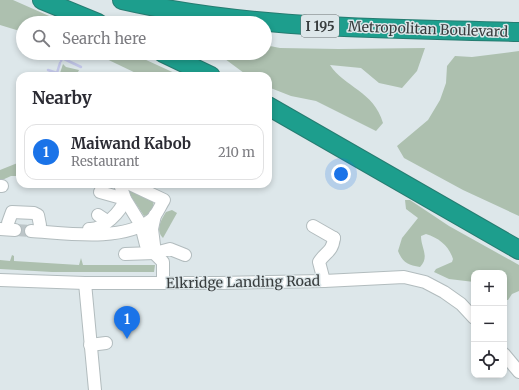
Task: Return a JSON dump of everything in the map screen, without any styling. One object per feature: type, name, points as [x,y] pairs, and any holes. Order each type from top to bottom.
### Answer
[{"type":"highway","points":[[42,0],[81,16]]},
{"type":"highway","name":"Metropolitan Boulevard","points":[[122,0],[215,16]]},
{"type":"highway","name":"Metropolitan Boulevard","points":[[272,22],[352,27],[519,32]]},
{"type":"highway","points":[[178,60],[203,72]]},
{"type":"highway","points":[[272,108],[519,250]]},
{"type":"street","points":[[111,188],[100,192],[125,199]]},
{"type":"street","points":[[121,188],[125,199],[141,225],[146,245],[163,262],[163,282]]},
{"type":"street","points":[[138,188],[164,200],[155,215],[152,229],[155,253]]},
{"type":"street","points":[[105,225],[125,199]]},
{"type":"street","points":[[0,234],[9,227],[9,216],[14,212],[36,214],[40,219],[33,229],[95,229],[105,225],[141,225],[155,215]]},
{"type":"street","points":[[313,226],[334,238],[333,246],[328,254],[322,257],[319,262],[324,281]]},
{"type":"street","points":[[125,254],[155,253],[170,249],[185,255]]},
{"type":"street","name":"Elkridge Landing Road","points":[[0,280],[85,283],[324,281],[380,277],[411,279],[425,282],[444,292],[461,304],[471,315]]},
{"type":"street","points":[[85,283],[95,390]]},
{"type":"street","points":[[90,345],[106,343]]},
{"type":"street","points":[[507,358],[519,372]]},
{"type":"green space","points":[[0,0],[13,0],[49,16],[16,16],[16,30],[0,25]]},
{"type":"green space","points":[[272,46],[280,48],[339,49],[425,48],[417,71],[402,88],[379,83],[361,68],[330,65],[343,79],[366,96],[379,112],[383,123],[376,131],[316,101],[291,96],[272,89],[272,72],[243,72],[226,60],[272,60]]},
{"type":"green space","points":[[519,51],[519,216],[463,190],[404,158],[397,146],[428,120],[440,100],[446,83],[447,66],[455,56],[472,57]]},
{"type":"green space","points":[[109,60],[146,60],[172,72],[134,72]]},
{"type":"green space","points":[[63,64],[66,67],[79,70],[78,72],[60,72]]},
{"type":"green space","points":[[16,164],[16,176],[11,176],[0,181],[0,170]]},
{"type":"green space","points":[[130,190],[153,201],[153,209],[149,214],[144,216],[128,192]]},
{"type":"green space","points":[[405,200],[410,200],[449,226],[519,265],[519,291],[512,294],[507,300],[507,270],[471,270],[471,282],[449,279],[434,272],[436,269],[452,262],[453,259],[449,250],[443,243],[426,234],[421,236],[425,256],[423,263],[420,267],[406,263],[398,251],[402,238],[418,218],[406,209]]},
{"type":"green space","points":[[172,210],[177,213],[163,238],[159,232],[162,218],[166,212]]},
{"type":"green space","points":[[12,255],[14,256],[14,261],[79,265],[81,258],[83,265],[155,265],[154,272],[52,272],[0,269],[0,260],[10,261]]},
{"type":"waterway","points":[[66,60],[81,67]]},
{"type":"waterway","points":[[57,72],[60,63]]},
{"type":"waterway","points":[[48,70],[54,72]]},
{"type":"tunnel","points":[[15,230],[31,231]]},
{"type":"place","name":"Maiwand Kabob","points":[[127,339]]}]
